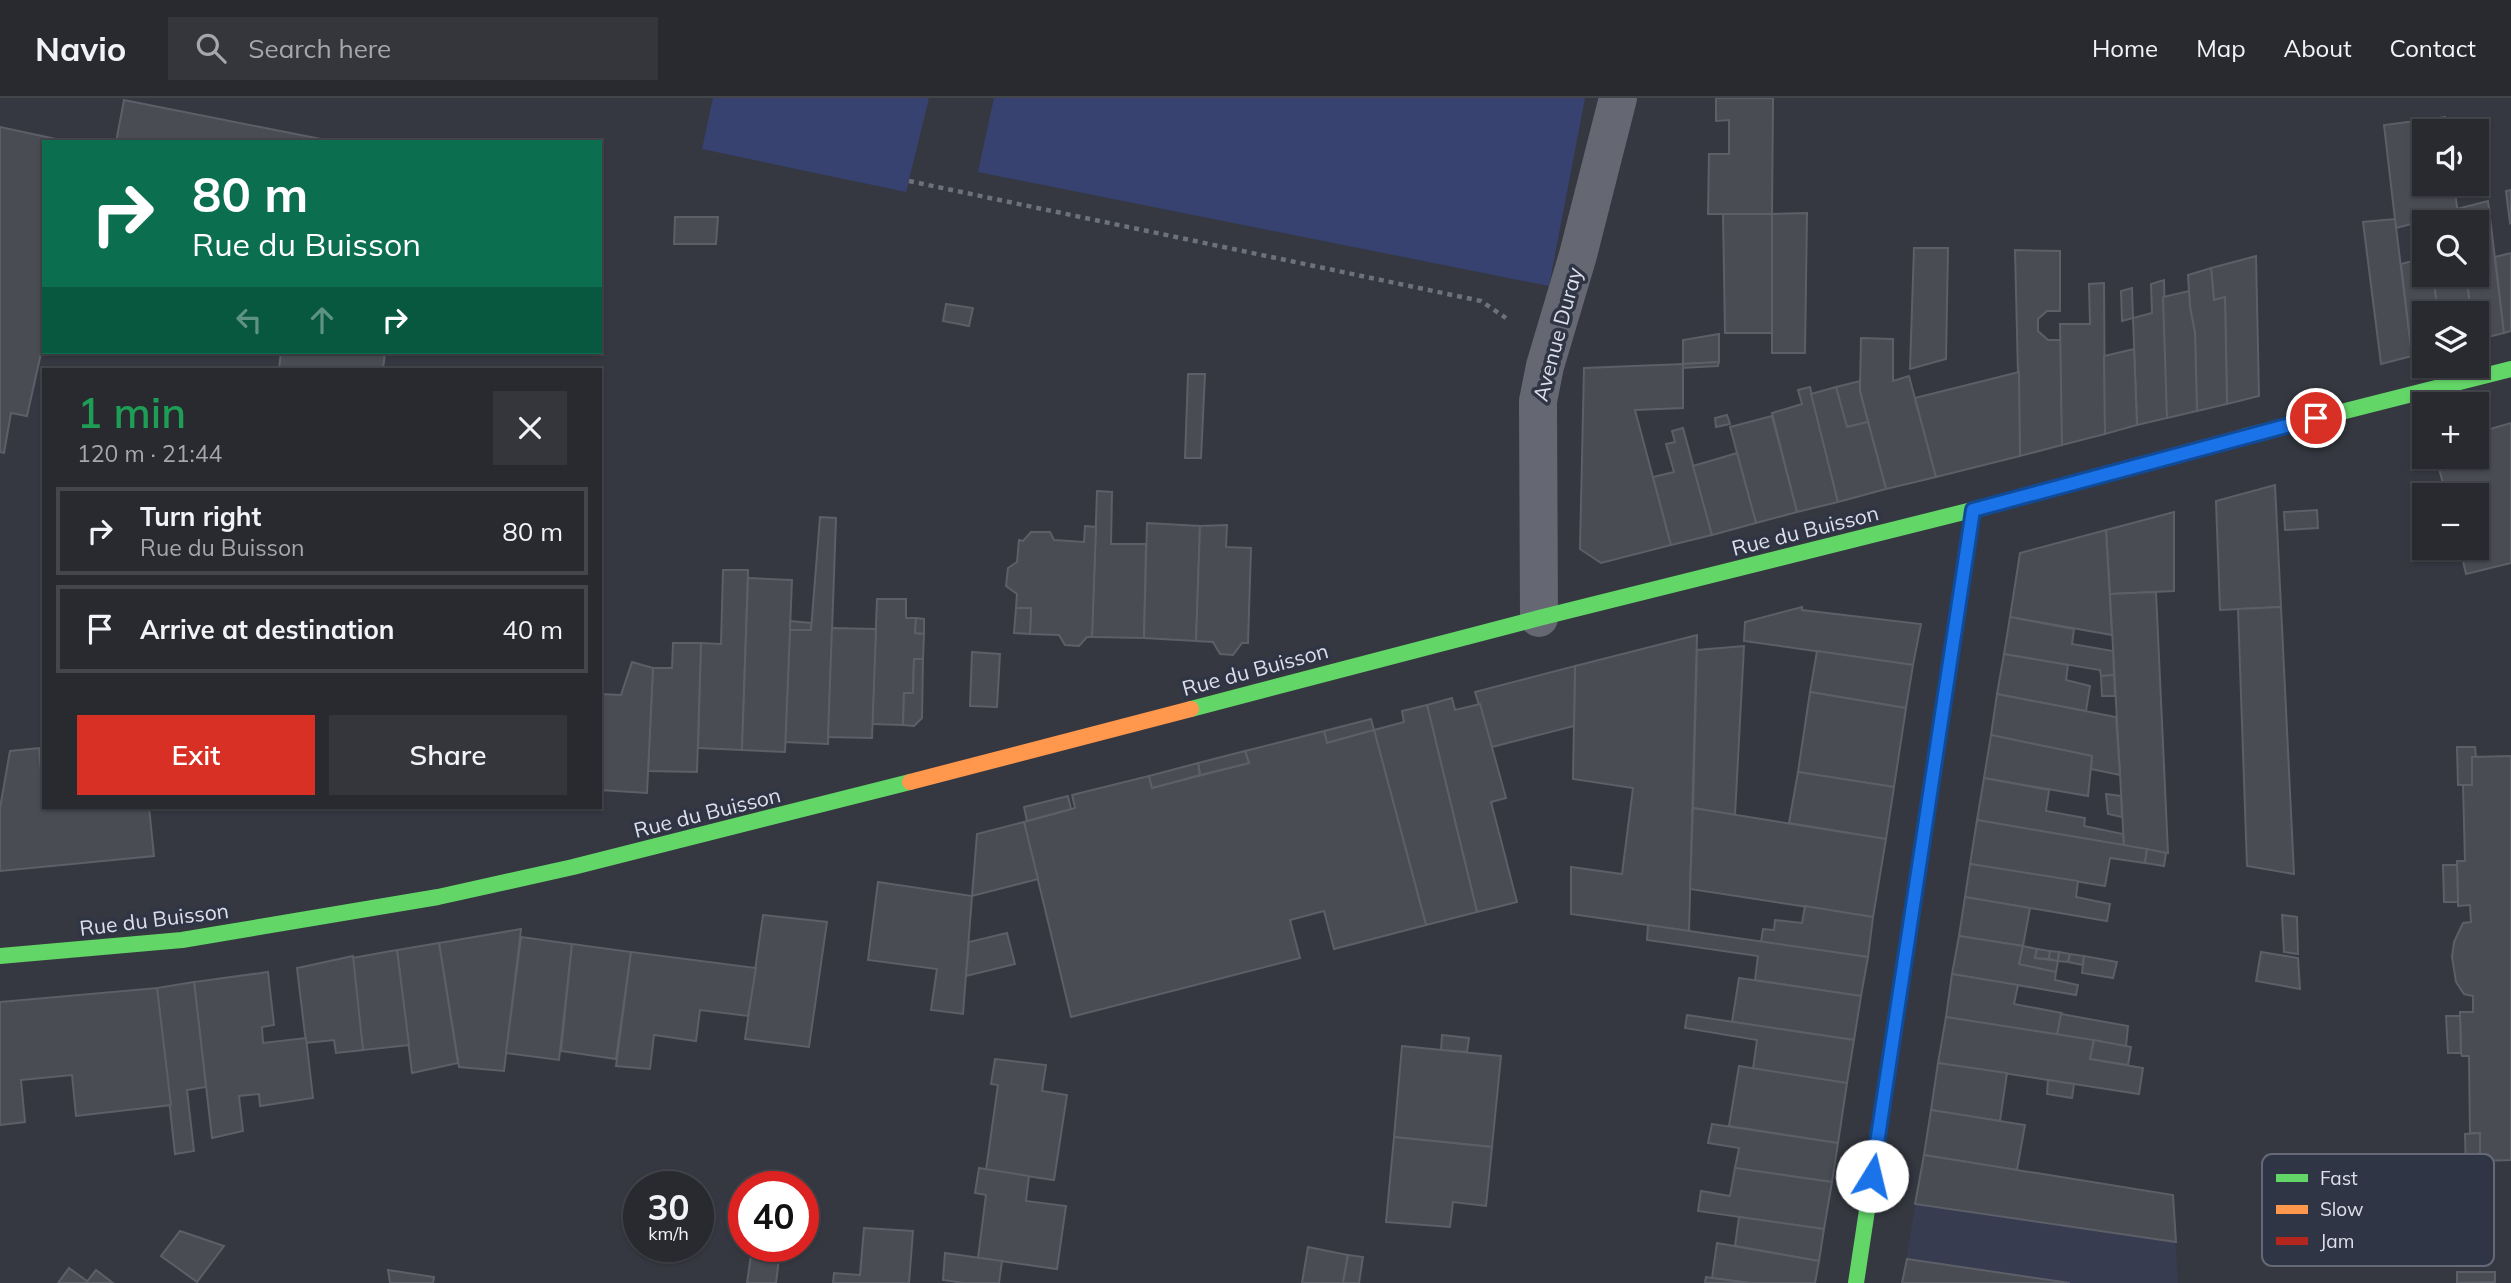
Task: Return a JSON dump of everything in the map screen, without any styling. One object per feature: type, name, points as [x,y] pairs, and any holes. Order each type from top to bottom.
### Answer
[{"type":"street","name":"Avenue Duray","points":[[1539,618],[1538,401],[1618,98]]},
{"type":"street","name":"Rue du Buisson","points":[[0,956],[182,940],[377,908],[492,885],[973,766],[2511,369]]},
{"type":"street","points":[[1856,1283],[1973,510]]},
{"type":"path","points":[[909,181],[1481,301],[1551,347]]},
{"type":"shaded area","points":[[713,98],[929,98],[906,192],[702,149]]},
{"type":"shaded area","points":[[994,98],[1585,98],[1549,286],[978,172]]},
{"type":"shaded area","points":[[1924,1155],[2173,1195],[2178,1283],[1902,1283]]},
{"type":"building","points":[[1716,98],[1773,98],[1772,214],[1708,214],[1709,154],[1729,154],[1729,120],[1716,121]]},
{"type":"building","points":[[124,100],[326,140],[116,140]]},
{"type":"building","points":[[2412,121],[2412,196],[2456,196],[2457,210],[2412,210],[2412,224],[2396,228],[2384,125]]},
{"type":"building","points":[[0,127],[61,140],[42,140],[42,349],[27,416],[11,413],[4,453],[0,452]]},
{"type":"building","points":[[2511,190],[2511,222],[2510,223],[2506,191]]},
{"type":"building","points":[[2488,201],[2504,333],[2489,337],[2489,301],[2469,301],[2468,287],[2489,287],[2489,210],[2457,209]]},
{"type":"building","points":[[1807,213],[1805,353],[1772,353],[1772,214]]},
{"type":"building","points":[[1723,214],[1772,214],[1772,333],[1725,333]]},
{"type":"building","points":[[675,217],[718,217],[716,244],[674,244]]},
{"type":"building","points":[[2395,219],[2412,356],[2381,364],[2363,222]]},
{"type":"building","points":[[1914,248],[1948,248],[1946,359],[1910,369]]},
{"type":"building","points":[[2015,250],[2060,251],[2060,311],[2047,311],[2038,319],[2038,331],[2048,340],[2061,340],[2062,445],[2020,456]]},
{"type":"building","points":[[2511,253],[2511,331],[2504,333],[2495,257]]},
{"type":"building","points":[[2256,256],[2259,396],[2227,404],[2225,297],[2214,300],[2211,268]]},
{"type":"building","points":[[2412,261],[2412,287],[2435,287],[2436,301],[2412,301],[2412,356],[2401,264]]},
{"type":"building","points":[[2211,268],[2214,300],[2225,297],[2227,404],[2197,411],[2195,333],[2188,275]]},
{"type":"building","points":[[2164,280],[2167,418],[2137,425],[2133,318],[2152,313],[2151,284]]},
{"type":"building","points":[[2104,283],[2105,434],[2062,445],[2060,324],[2090,324],[2089,284]]},
{"type":"building","points":[[2435,287],[2468,287],[2469,301],[2436,301]]},
{"type":"building","points":[[2132,288],[2133,318],[2122,321],[2121,291]]},
{"type":"building","points":[[2189,291],[2195,333],[2197,411],[2167,418],[2163,297]]},
{"type":"building","points":[[946,304],[973,308],[969,326],[943,321]]},
{"type":"building","points":[[1719,334],[1719,362],[1683,364],[1683,340]]},
{"type":"building","points":[[1861,338],[1893,339],[1893,381],[1909,376],[1936,477],[1886,489],[1860,391]]},
{"type":"building","points":[[2134,349],[2137,425],[2105,434],[2104,356]]},
{"type":"building","points":[[281,354],[385,354],[383,368],[279,368]]},
{"type":"building","points":[[1719,362],[1718,366],[1682,368],[1683,364]]},
{"type":"building","points":[[1683,364],[1683,408],[1635,410],[1671,545],[1601,563],[1580,549],[1584,368]]},
{"type":"building","points":[[2019,372],[2020,456],[1936,477],[1915,398]]},
{"type":"building","points":[[1188,374],[1205,374],[1201,458],[1185,458]]},
{"type":"building","points":[[1860,381],[1868,422],[1847,427],[1836,387]]},
{"type":"building","points":[[1810,387],[1838,502],[1797,512],[1772,413],[1802,404],[1798,390]]},
{"type":"building","points":[[1836,387],[1847,427],[1868,422],[1886,489],[1838,502],[1811,394]]},
{"type":"building","points":[[1727,415],[1730,424],[1716,427],[1715,418]]},
{"type":"building","points":[[1772,416],[1797,512],[1756,523],[1730,427]]},
{"type":"building","points":[[2511,423],[2511,563],[2466,574],[2463,560],[2489,560],[2489,483],[2443,483],[2439,469],[2489,469],[2489,429]]},
{"type":"building","points":[[1683,428],[1712,535],[1671,545],[1653,477],[1674,472],[1666,444],[1675,442],[1672,431]]},
{"type":"building","points":[[1737,453],[1756,523],[1712,535],[1693,466]]},
{"type":"building","points":[[2275,485],[2281,607],[2220,610],[2216,501]]},
{"type":"building","points":[[1097,491],[1112,492],[1111,544],[1146,544],[1144,638],[1092,637]]},
{"type":"building","points":[[2317,510],[2318,528],[2285,530],[2284,512]]},
{"type":"building","points":[[2174,512],[2174,591],[2110,594],[2106,530]]},
{"type":"building","points":[[820,517],[836,518],[828,744],[785,742],[790,630],[811,630]]},
{"type":"building","points":[[1147,523],[1200,526],[1196,641],[1144,638]]},
{"type":"building","points":[[1227,525],[1226,547],[1251,548],[1248,643],[1242,643],[1233,655],[1220,654],[1213,642],[1196,641],[1200,526]]},
{"type":"building","points":[[1085,526],[1096,527],[1092,637],[1087,637],[1079,646],[1065,645],[1059,635],[1030,634],[1031,608],[1016,608],[1017,594],[1006,586],[1008,568],[1017,562],[1019,540],[1023,541],[1031,532],[1050,532],[1054,540],[1084,542]]},
{"type":"building","points":[[2106,530],[2112,635],[2010,617],[2020,553]]},
{"type":"building","points":[[723,570],[748,570],[742,750],[698,748],[701,643],[721,644]]},
{"type":"building","points":[[748,578],[792,580],[785,752],[742,750]]},
{"type":"building","points":[[2156,592],[2168,853],[2124,846],[2110,594]]},
{"type":"building","points":[[877,599],[906,599],[906,618],[916,618],[915,633],[924,634],[923,659],[914,659],[913,693],[904,693],[903,725],[872,724]]},
{"type":"building","points":[[1802,607],[1802,610],[1921,624],[1913,665],[1744,641],[1745,622]]},
{"type":"building","points":[[2281,607],[2294,874],[2247,866],[2238,609]]},
{"type":"building","points":[[1016,608],[1031,608],[1030,634],[1014,633]]},
{"type":"building","points":[[2010,617],[2074,629],[2072,644],[2113,651],[2114,675],[2101,676],[2100,670],[2004,654]]},
{"type":"building","points":[[916,618],[924,619],[924,634],[915,633]]},
{"type":"building","points":[[790,621],[811,623],[811,630],[790,630]]},
{"type":"building","points":[[832,628],[876,629],[872,738],[828,737]]},
{"type":"building","points":[[1697,635],[1689,931],[1571,914],[1571,867],[1622,874],[1633,788],[1573,779],[1575,666]]},
{"type":"building","points":[[673,643],[701,643],[697,772],[648,771],[653,668],[672,668]]},
{"type":"building","points":[[1744,646],[1735,815],[1693,808],[1697,650]]},
{"type":"building","points":[[1817,651],[1913,665],[1906,708],[1810,692]]},
{"type":"building","points":[[972,652],[1000,654],[997,707],[970,706]]},
{"type":"building","points":[[2004,654],[2068,665],[2066,680],[2090,686],[2086,711],[1997,694]]},
{"type":"building","points":[[914,659],[923,659],[922,718],[914,726],[903,725],[904,693],[913,693]]},
{"type":"building","points":[[632,662],[653,668],[647,793],[602,790],[602,694],[621,695]]},
{"type":"building","points":[[1575,666],[1574,726],[1492,747],[1475,692]]},
{"type":"building","points":[[2114,675],[2115,696],[2102,696],[2101,676]]},
{"type":"building","points":[[1810,692],[1906,708],[1894,787],[1798,772]]},
{"type":"building","points":[[1997,694],[2116,717],[2120,775],[2091,769],[2092,756],[1991,735]]},
{"type":"building","points":[[1452,698],[1455,710],[1480,704],[1506,798],[1491,802],[1517,902],[1477,912],[1427,705]]},
{"type":"building","points":[[1427,705],[1477,912],[1426,925],[1374,730],[1404,722],[1402,711]]},
{"type":"building","points":[[1371,719],[1374,730],[1327,743],[1324,731]]},
{"type":"building","points":[[1374,730],[1426,925],[1334,949],[1324,911],[1290,920],[1300,958],[1071,1017],[1024,822],[1075,808],[1072,795],[1149,776],[1152,788],[1249,763],[1245,751],[1324,731],[1327,743]]},
{"type":"building","points":[[1991,735],[2092,756],[2088,796],[1984,778]]},
{"type":"building","points":[[2457,747],[2475,747],[2476,757],[2472,757],[2472,785],[2458,785]]},
{"type":"building","points":[[39,748],[42,809],[149,809],[154,856],[0,871],[0,808],[10,751]]},
{"type":"building","points":[[1245,751],[1249,763],[1200,775],[1198,763]]},
{"type":"building","points":[[2511,756],[2511,1160],[2494,1161],[2494,1154],[2480,1154],[2480,1133],[2470,1133],[2469,1056],[2462,1056],[2461,1053],[2460,1012],[2473,1012],[2473,996],[2464,994],[2456,982],[2452,957],[2454,942],[2463,923],[2471,922],[2470,905],[2458,906],[2457,861],[2465,861],[2463,785],[2472,785],[2472,757]]},
{"type":"building","points":[[1198,763],[1200,775],[1152,788],[1149,776]]},
{"type":"building","points":[[1798,772],[1894,787],[1886,839],[1789,823]]},
{"type":"building","points":[[1984,778],[2049,790],[2046,811],[2085,818],[2084,826],[2123,834],[2124,846],[1977,820]]},
{"type":"building","points":[[2106,794],[2121,796],[2122,817],[2108,814]]},
{"type":"building","points":[[1068,796],[1071,809],[1027,821],[1024,807]]},
{"type":"building","points":[[1693,808],[1886,839],[1873,917],[1690,889]]},
{"type":"building","points":[[1977,820],[2147,849],[2145,863],[2110,858],[2105,886],[1970,864]]},
{"type":"building","points":[[1024,822],[1038,879],[972,896],[977,834]]},
{"type":"building","points":[[2147,849],[2166,853],[2164,866],[2145,863]]},
{"type":"building","points":[[1970,864],[2078,881],[2076,897],[2110,904],[2107,921],[1965,897]]},
{"type":"building","points":[[2443,865],[2457,865],[2458,902],[2444,902]]},
{"type":"building","points":[[878,882],[972,896],[963,1014],[931,1010],[937,969],[868,960]]},
{"type":"building","points":[[1965,897],[2030,908],[2023,946],[1959,936]]},
{"type":"building","points":[[1805,906],[1873,917],[1868,957],[1761,942],[1763,929],[1774,930],[1775,920],[1802,923]]},
{"type":"building","points":[[763,915],[827,922],[809,1047],[745,1039]]},
{"type":"building","points":[[2282,915],[2297,917],[2298,954],[2284,952]]},
{"type":"building","points":[[1648,925],[1868,957],[1861,996],[1755,980],[1758,956],[1647,940]]},
{"type":"building","points":[[521,929],[504,1071],[459,1067],[439,943]]},
{"type":"building","points":[[1007,933],[1015,964],[966,976],[969,942]]},
{"type":"building","points":[[1959,936],[2023,946],[2019,964],[2056,972],[2055,980],[2078,985],[2076,995],[1952,974]]},
{"type":"building","points":[[521,937],[572,944],[559,1060],[506,1053]]},
{"type":"building","points":[[439,943],[458,1063],[412,1073],[397,950]]},
{"type":"building","points":[[572,944],[631,952],[616,1059],[561,1051]]},
{"type":"building","points":[[2023,946],[2037,949],[2035,958],[2058,961],[2056,972],[2019,964]]},
{"type":"building","points":[[2037,949],[2050,951],[2049,959],[2035,958]]},
{"type":"building","points":[[397,950],[409,1045],[363,1050],[352,958]]},
{"type":"building","points":[[2050,951],[2059,952],[2058,961],[2049,959]]},
{"type":"building","points":[[631,952],[756,968],[748,1016],[700,1010],[696,1041],[654,1035],[650,1069],[616,1066]]},
{"type":"building","points":[[2059,952],[2070,954],[2068,962],[2058,961]]},
{"type":"building","points":[[2261,952],[2298,958],[2300,989],[2256,981]]},
{"type":"building","points":[[2070,954],[2084,956],[2083,965],[2068,962]]},
{"type":"building","points":[[353,956],[363,1050],[336,1053],[334,1040],[306,1043],[297,968]]},
{"type":"building","points":[[2084,956],[2117,962],[2113,978],[2082,973]]},
{"type":"building","points":[[268,972],[274,1025],[262,1027],[263,1043],[306,1038],[313,1098],[260,1106],[259,1094],[239,1096],[243,1131],[212,1138],[194,982]]},
{"type":"building","points":[[1952,974],[2018,985],[2014,1004],[2062,1013],[2057,1035],[1946,1017]]},
{"type":"building","points":[[1739,978],[1861,996],[1854,1040],[1732,1022]]},
{"type":"building","points":[[194,982],[206,1087],[187,1090],[194,1151],[175,1154],[157,988]]},
{"type":"building","points":[[157,988],[171,1105],[76,1116],[72,1075],[21,1080],[25,1122],[0,1125],[0,1002]]},
{"type":"building","points":[[2061,1014],[2128,1026],[2126,1046],[2057,1035]]},
{"type":"building","points":[[1687,1015],[1854,1040],[1847,1083],[1753,1069],[1757,1040],[1685,1028]]},
{"type":"building","points":[[2446,1016],[2460,1016],[2461,1053],[2448,1053]]},
{"type":"building","points":[[1946,1017],[2094,1040],[2090,1059],[2143,1068],[2139,1094],[1938,1063]]},
{"type":"building","points":[[1442,1035],[1469,1038],[1467,1052],[1441,1050]]},
{"type":"building","points":[[2094,1040],[2131,1047],[2128,1065],[2090,1059]]},
{"type":"building","points":[[1402,1046],[1501,1056],[1492,1147],[1394,1137]]},
{"type":"building","points":[[995,1059],[1046,1065],[1042,1091],[1067,1095],[1054,1180],[986,1170],[998,1085],[991,1084]]},
{"type":"building","points":[[1938,1063],[2007,1073],[2000,1121],[1931,1110]]},
{"type":"building","points":[[1739,1066],[1847,1083],[1838,1143],[1729,1126]]},
{"type":"building","points":[[2048,1080],[2074,1084],[2072,1098],[2047,1094]]},
{"type":"building","points":[[1931,1110],[2025,1125],[2017,1170],[1924,1155]]},
{"type":"building","points":[[1712,1124],[1838,1143],[1832,1182],[1735,1168],[1739,1148],[1708,1143]]},
{"type":"building","points":[[2480,1133],[2480,1154],[2466,1154],[2465,1134]]},
{"type":"building","points":[[1394,1137],[1492,1147],[1486,1206],[1453,1202],[1450,1227],[1386,1222]]},
{"type":"building","points":[[1924,1155],[2173,1195],[2176,1242],[1915,1204]]},
{"type":"building","points":[[979,1168],[1029,1176],[1026,1201],[1066,1206],[1057,1269],[978,1258],[986,1195],[975,1193]]},
{"type":"building","points":[[1735,1168],[1832,1182],[1824,1229],[1698,1211],[1701,1191],[1730,1196]]},
{"type":"building","points":[[1739,1217],[1824,1229],[1819,1261],[1735,1246]]},
{"type":"building","points":[[864,1228],[913,1231],[909,1283],[833,1283],[834,1273],[860,1275]]},
{"type":"building","points":[[180,1231],[224,1246],[197,1282],[161,1256]]},
{"type":"building","points":[[1717,1243],[1819,1261],[1815,1283],[1749,1283],[1712,1278]]},
{"type":"building","points":[[1308,1247],[1348,1255],[1343,1283],[1302,1283]]},
{"type":"building","points":[[945,1253],[1002,1261],[999,1283],[943,1280]]},
{"type":"building","points":[[1348,1255],[1363,1257],[1359,1283],[1343,1283]]},
{"type":"building","points":[[1907,1259],[2070,1283],[1902,1283]]},
{"type":"building","points":[[750,1262],[779,1262],[776,1283],[747,1283]]},
{"type":"building","points":[[69,1268],[87,1281],[86,1283],[58,1283]]},
{"type":"building","points":[[96,1270],[113,1283],[86,1283]]},
{"type":"building","points":[[388,1270],[434,1277],[433,1283],[390,1283]]},
{"type":"building","points":[[2457,1272],[2495,1272],[2495,1282],[2457,1283]]},
{"type":"building","points":[[1706,1277],[1712,1278],[1749,1283],[1705,1283]]},
{"type":"traffic: fast","points":[[2242,437],[2511,369]]},
{"type":"traffic: fast","points":[[1191,709],[1539,618],[1980,508]]},
{"type":"traffic: fast","points":[[0,956],[182,940],[438,897],[573,867],[910,782]]},
{"type":"traffic: fast","points":[[1856,1283],[1928,807]]},
{"type":"traffic: slow","points":[[1928,807],[1973,510]]},
{"type":"traffic: slow","points":[[910,782],[1191,709]]},
{"type":"traffic: jam","points":[[1980,508],[2242,437]]},
{"type":"route","points":[[1872,1176],[1973,510],[2316,418]]}]
